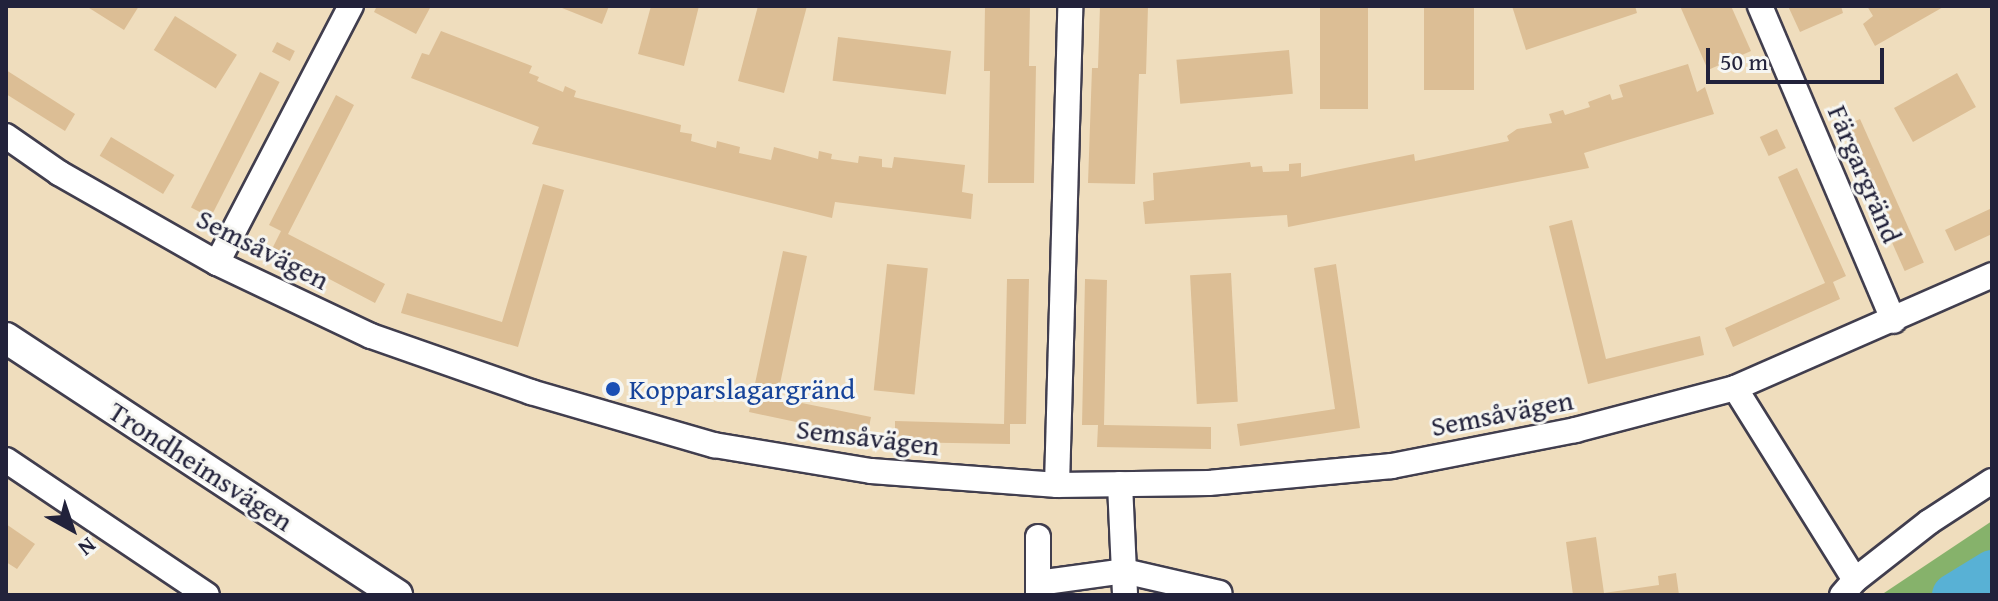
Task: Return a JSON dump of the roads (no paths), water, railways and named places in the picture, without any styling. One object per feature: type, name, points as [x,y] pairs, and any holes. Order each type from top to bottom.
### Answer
[{"type":"main road","name":"Trondheimsvägen","points":[[6,338],[397,595]]},
{"type":"street","points":[[217,263],[351,6]]},
{"type":"street","points":[[1057,485],[1070,6]]},
{"type":"street","name":"Färgargränd","points":[[1760,6],[1894,321]]},
{"type":"street","name":"Semsåvägen","points":[[6,136],[59,173],[217,263],[371,336],[531,392],[714,445],[871,471],[1057,485],[1209,483],[1392,466],[1575,430],[1735,388],[1894,321],[1992,275]]},
{"type":"street","points":[[1735,388],[1848,587],[1929,522],[1992,481]]},
{"type":"street","points":[[6,460],[207,595]]},
{"type":"street","points":[[1120,484],[1124,583]]},
{"type":"street","points":[[1038,537],[1038,589],[1124,583],[1219,593]]},
{"type":"waterway","points":[[1953,595],[1992,571]]},
{"type":"place","name":"Kopparslagargränd","points":[[613,389]]}]
